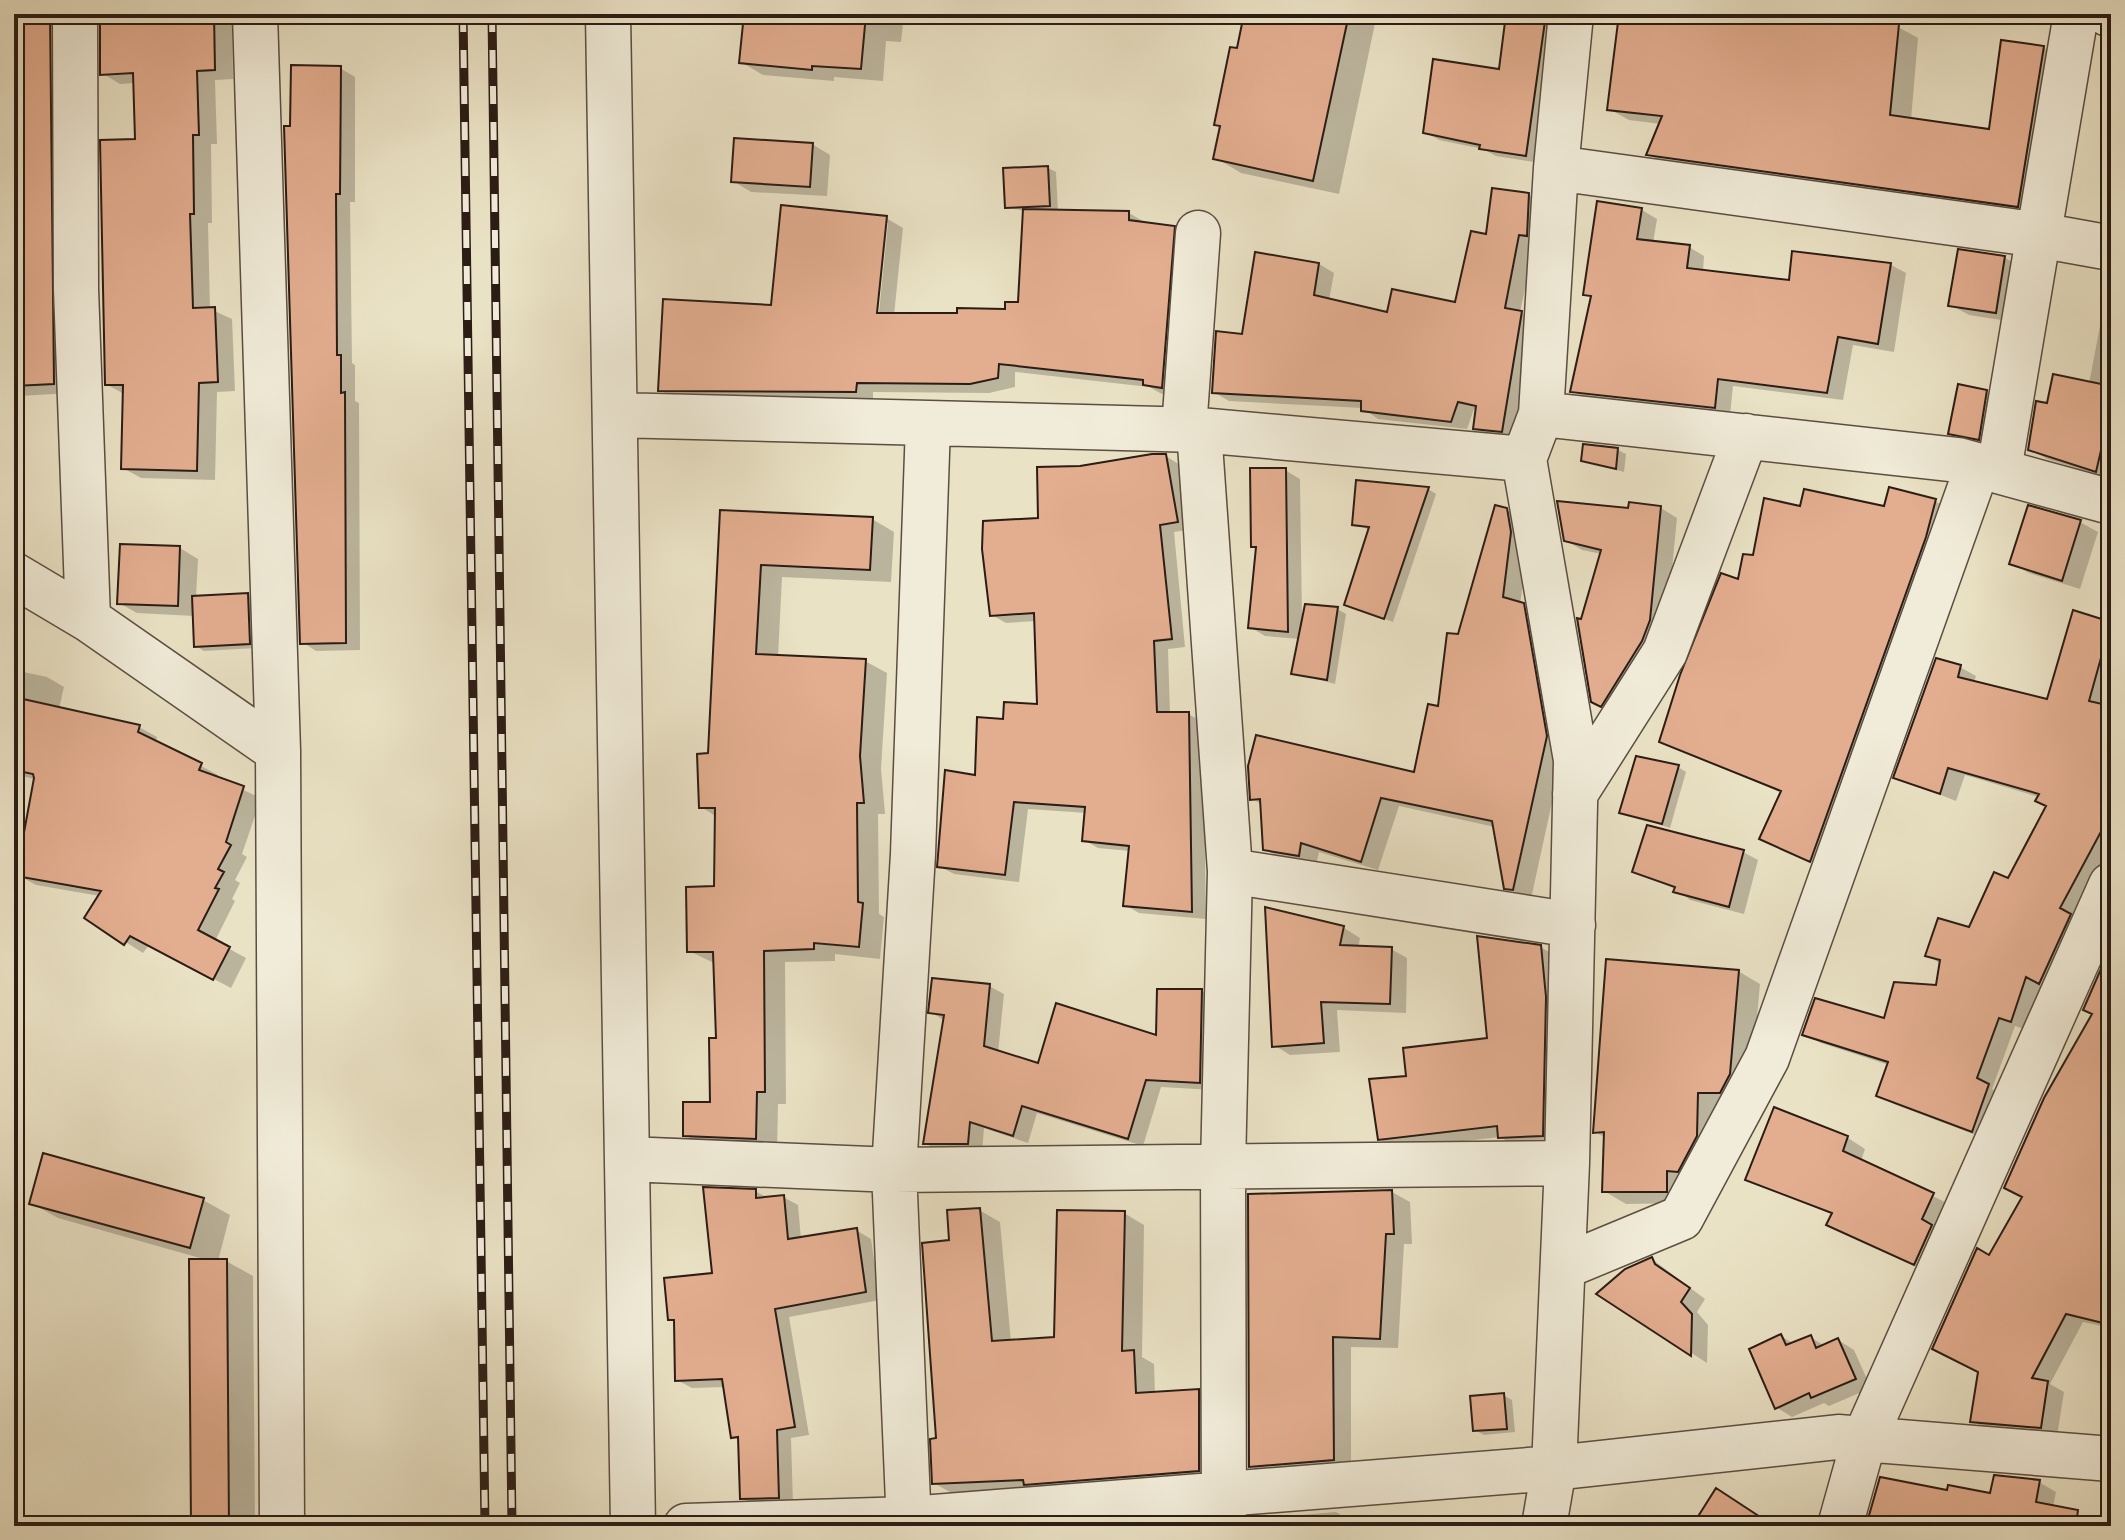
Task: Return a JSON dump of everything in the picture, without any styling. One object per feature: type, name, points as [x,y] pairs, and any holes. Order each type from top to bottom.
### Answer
[{"type":"street","points":[[75,14],[76,289],[88,619]]},
{"type":"street","points":[[255,14],[278,751],[282,1526]]},
{"type":"street","points":[[608,14],[633,1526]]},
{"type":"street","points":[[1544,1526],[1554,1468],[1563,1267],[1576,760],[1524,459],[1541,414],[1556,168],[1571,14]]},
{"type":"street","points":[[1563,1267],[1681,1218],[1767,1058],[1988,468],[2039,235],[2076,14]]},
{"type":"street","points":[[1556,168],[2039,235],[2111,248]]},
{"type":"street","points":[[1198,233],[1191,430],[1230,871],[1223,1167],[1223,1510]]},
{"type":"street","points":[[1541,414],[1746,436],[1988,468],[2111,502]]},
{"type":"street","points":[[615,415],[1191,430],[1524,459]]},
{"type":"street","points":[[909,1522],[894,1170],[913,854],[928,425]]},
{"type":"street","points":[[1575,794],[1665,652],[1746,436]]},
{"type":"street","points":[[14,575],[88,619],[278,751]]},
{"type":"street","points":[[1230,871],[1573,925]]},
{"type":"street","points":[[1840,1526],[1864,1440],[2111,885]]},
{"type":"street","points":[[627,1159],[894,1170],[1567,1163]]},
{"type":"street","points":[[686,1526],[909,1522],[1223,1510],[1554,1468],[1838,1437],[2111,1459]]},
{"type":"building","points":[[14,14],[50,14],[54,384],[14,386]]},
{"type":"building","points":[[100,14],[214,14],[215,70],[197,71],[199,135],[193,135],[194,214],[190,214],[193,308],[215,307],[218,382],[199,383],[197,471],[121,469],[123,385],[105,385],[100,140],[135,139],[133,73],[100,75]]},
{"type":"building","points":[[744,14],[866,14],[861,69],[812,66],[812,70],[739,63]]},
{"type":"building","points":[[1244,14],[1349,14],[1313,181],[1213,159],[1220,126],[1214,125],[1230,47],[1237,48]]},
{"type":"building","points":[[1506,14],[1546,14],[1526,156],[1479,149],[1480,145],[1423,133],[1433,59],[1499,69]]},
{"type":"building","points":[[1619,14],[1900,14],[1890,115],[1989,129],[2001,40],[2044,46],[2018,207],[1646,155],[1662,116],[1607,110]]},
{"type":"building","points":[[291,65],[341,66],[340,194],[336,194],[337,355],[341,355],[341,393],[345,392],[346,643],[300,644],[284,126],[290,126]]},
{"type":"building","points":[[734,138],[813,143],[810,187],[731,182]]},
{"type":"building","points":[[1048,166],[1050,206],[1005,208],[1003,168]]},
{"type":"building","points":[[1492,188],[1529,193],[1527,236],[1519,235],[1505,308],[1522,311],[1502,432],[1473,429],[1476,406],[1458,402],[1451,422],[1361,411],[1361,401],[1212,393],[1216,331],[1242,334],[1255,252],[1319,263],[1314,295],[1387,312],[1392,289],[1455,302],[1471,231],[1486,234]]},
{"type":"building","points":[[1597,201],[1642,208],[1637,239],[1690,245],[1687,268],[1789,280],[1792,251],[1891,263],[1878,344],[1838,337],[1827,393],[1718,379],[1715,408],[1570,392],[1591,296],[1583,295]]},
{"type":"building","points":[[781,205],[887,216],[877,313],[957,313],[957,308],[1005,309],[1005,302],[1018,302],[1023,209],[1129,211],[1129,220],[1175,226],[1162,388],[1143,385],[1143,380],[999,364],[998,378],[970,384],[857,383],[856,392],[658,391],[663,299],[771,305]]},
{"type":"building","points":[[1958,249],[2005,256],[1996,313],[1948,306]]},
{"type":"building","points":[[2053,374],[2111,386],[2111,407],[2096,472],[2028,450],[2036,401],[2047,403]]},
{"type":"building","points":[[1958,384],[1987,390],[1979,440],[1948,434]]},
{"type":"building","points":[[1583,444],[1618,448],[1616,469],[1581,461]]},
{"type":"building","points":[[1166,454],[1178,522],[1160,525],[1172,639],[1154,641],[1157,712],[1189,712],[1192,912],[1123,906],[1129,846],[1082,841],[1085,807],[1014,802],[1005,875],[937,867],[945,770],[975,775],[977,717],[1003,719],[1004,702],[1037,704],[1034,613],[990,616],[982,549],[983,521],[1038,518],[1037,467],[1080,466]]},
{"type":"building","points":[[1250,468],[1286,468],[1288,632],[1248,628],[1256,547],[1251,547]]},
{"type":"building","points":[[1356,480],[1429,487],[1384,619],[1344,605],[1369,527],[1352,525]]},
{"type":"building","points":[[1889,487],[1936,499],[1926,537],[1810,862],[1759,839],[1781,791],[1659,742],[1680,675],[1721,573],[1738,579],[1743,554],[1753,555],[1764,498],[1800,506],[1804,489],[1884,506]]},
{"type":"building","points":[[1557,501],[1628,508],[1629,502],[1661,506],[1650,620],[1642,641],[1601,707],[1591,702],[1577,618],[1581,619],[1601,550],[1564,541]]},
{"type":"building","points":[[1495,505],[1507,508],[1511,532],[1503,597],[1524,603],[1547,736],[1513,890],[1504,889],[1492,821],[1381,798],[1361,862],[1301,843],[1299,856],[1263,850],[1260,799],[1250,800],[1248,766],[1256,735],[1414,772],[1428,704],[1438,706],[1447,633],[1458,634]]},
{"type":"building","points":[[2028,505],[2081,520],[2062,581],[2009,564]]},
{"type":"building","points":[[720,510],[873,517],[870,570],[761,565],[756,654],[866,659],[860,756],[864,803],[857,803],[858,902],[863,903],[859,947],[814,943],[814,949],[764,951],[765,1092],[757,1092],[756,1139],[683,1136],[683,1102],[710,1102],[709,1038],[716,1038],[713,952],[687,952],[686,887],[714,886],[715,808],[699,808],[697,754],[708,753]]},
{"type":"building","points":[[120,544],[180,546],[178,606],[117,604]]},
{"type":"building","points":[[248,593],[250,644],[194,647],[192,596]]},
{"type":"building","points":[[1305,604],[1338,607],[1327,680],[1291,674]]},
{"type":"building","points":[[2073,610],[2111,622],[2089,701],[2111,706],[2111,813],[2060,908],[2071,914],[2039,984],[2026,977],[2011,1022],[1999,1018],[1977,1078],[1989,1084],[1972,1132],[1876,1096],[1888,1062],[1802,1035],[1815,998],[1884,1018],[1894,982],[1936,985],[1940,960],[1925,956],[1938,918],[1969,927],[1994,872],[2008,878],[2046,806],[2035,801],[2039,794],[1948,768],[1940,794],[1893,778],[1936,658],[1961,665],[1958,677],[2047,699]]},
{"type":"building","points":[[14,697],[140,725],[138,732],[202,763],[199,770],[244,786],[226,842],[231,845],[218,869],[224,872],[215,888],[219,889],[198,930],[230,947],[213,980],[130,936],[124,945],[84,918],[101,891],[16,876],[34,778],[33,774],[14,770]]},
{"type":"building","points":[[1636,756],[1679,765],[1662,824],[1619,813]]},
{"type":"building","points":[[1647,825],[1744,850],[1729,907],[1673,892],[1675,887],[1632,872]]},
{"type":"building","points":[[1265,907],[1344,926],[1340,945],[1392,947],[1390,1004],[1321,1002],[1324,1043],[1272,1047]]},
{"type":"building","points":[[1477,936],[1541,945],[1546,997],[1543,1136],[1498,1138],[1497,1126],[1378,1140],[1369,1079],[1406,1076],[1403,1048],[1487,1038]]},
{"type":"building","points":[[2111,946],[2111,1325],[2066,1314],[2032,1378],[2048,1381],[2041,1428],[1970,1422],[1978,1372],[1932,1349],[1977,1248],[1989,1255],[2022,1197],[2004,1188],[2044,1098],[2092,1014],[2083,1010]]},
{"type":"building","points":[[1606,959],[1739,970],[1730,1074],[1720,1093],[1698,1093],[1697,1136],[1678,1172],[1667,1171],[1667,1192],[1602,1192],[1604,1132],[1593,1133]]},
{"type":"building","points":[[932,978],[990,984],[984,1046],[1038,1063],[1056,1003],[1156,1035],[1157,989],[1202,989],[1200,1083],[1146,1080],[1128,1139],[1022,1106],[1013,1136],[970,1122],[968,1144],[923,1144],[944,1015],[928,1013]]},
{"type":"building","points":[[1774,1107],[1848,1136],[1843,1151],[1934,1193],[1922,1219],[1932,1225],[1914,1265],[1826,1225],[1832,1213],[1745,1180]]},
{"type":"building","points":[[43,1153],[204,1198],[190,1248],[29,1204]]},
{"type":"building","points":[[703,1187],[756,1189],[756,1198],[784,1195],[788,1239],[857,1228],[866,1292],[775,1309],[795,1427],[777,1430],[779,1498],[740,1499],[738,1437],[731,1438],[722,1379],[675,1381],[674,1320],[668,1320],[664,1278],[712,1273]]},
{"type":"building","points":[[1392,1190],[1394,1234],[1386,1234],[1380,1339],[1333,1337],[1334,1460],[1249,1467],[1248,1194]]},
{"type":"building","points":[[980,1208],[992,1341],[1054,1337],[1057,1210],[1125,1211],[1122,1351],[1134,1350],[1136,1393],[1199,1389],[1199,1471],[1024,1485],[1023,1480],[932,1484],[930,1439],[936,1438],[922,1243],[949,1240],[947,1210]]},
{"type":"building","points":[[1652,1257],[1655,1264],[1690,1288],[1681,1302],[1692,1314],[1691,1356],[1596,1294],[1625,1269]]},
{"type":"building","points":[[189,1259],[227,1259],[229,1526],[191,1526]]},
{"type":"building","points":[[1781,1334],[1786,1345],[1811,1335],[1816,1348],[1838,1338],[1856,1379],[1811,1398],[1809,1393],[1775,1409],[1749,1349]]},
{"type":"building","points":[[1504,1393],[1507,1429],[1473,1431],[1470,1396]]},
{"type":"building","points":[[1994,1475],[2040,1480],[2036,1502],[2078,1510],[2076,1526],[1866,1526],[1880,1477],[1947,1490],[1948,1485],[1990,1493]]},
{"type":"building","points":[[1716,1488],[1774,1526],[1692,1526]]},
{"type":"railway","points":[[463,14],[485,1526]]},
{"type":"railway","points":[[492,14],[512,1526]]}]
